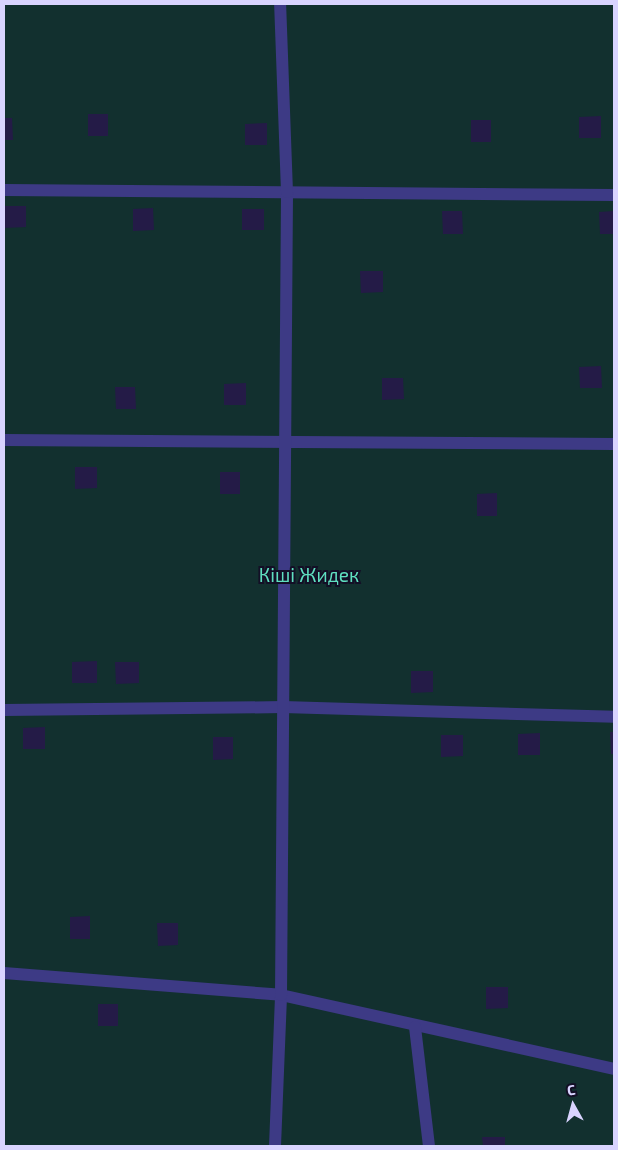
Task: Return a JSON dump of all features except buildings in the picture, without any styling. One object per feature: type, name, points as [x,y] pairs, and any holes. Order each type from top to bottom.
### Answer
[{"type":"street","points":[[274,1146],[281,995],[287,192],[280,4]]},
{"type":"street","points":[[4,190],[614,195]]},
{"type":"street","points":[[4,440],[614,444]]},
{"type":"street","points":[[4,710],[283,707],[614,717]]},
{"type":"street","points":[[4,973],[281,995],[415,1027],[614,1069]]},
{"type":"street","points":[[415,1027],[428,1146]]},
{"type":"green space","name":"Кіші Жидек","points":[[4,4],[614,4],[614,1146],[4,1146]]}]
